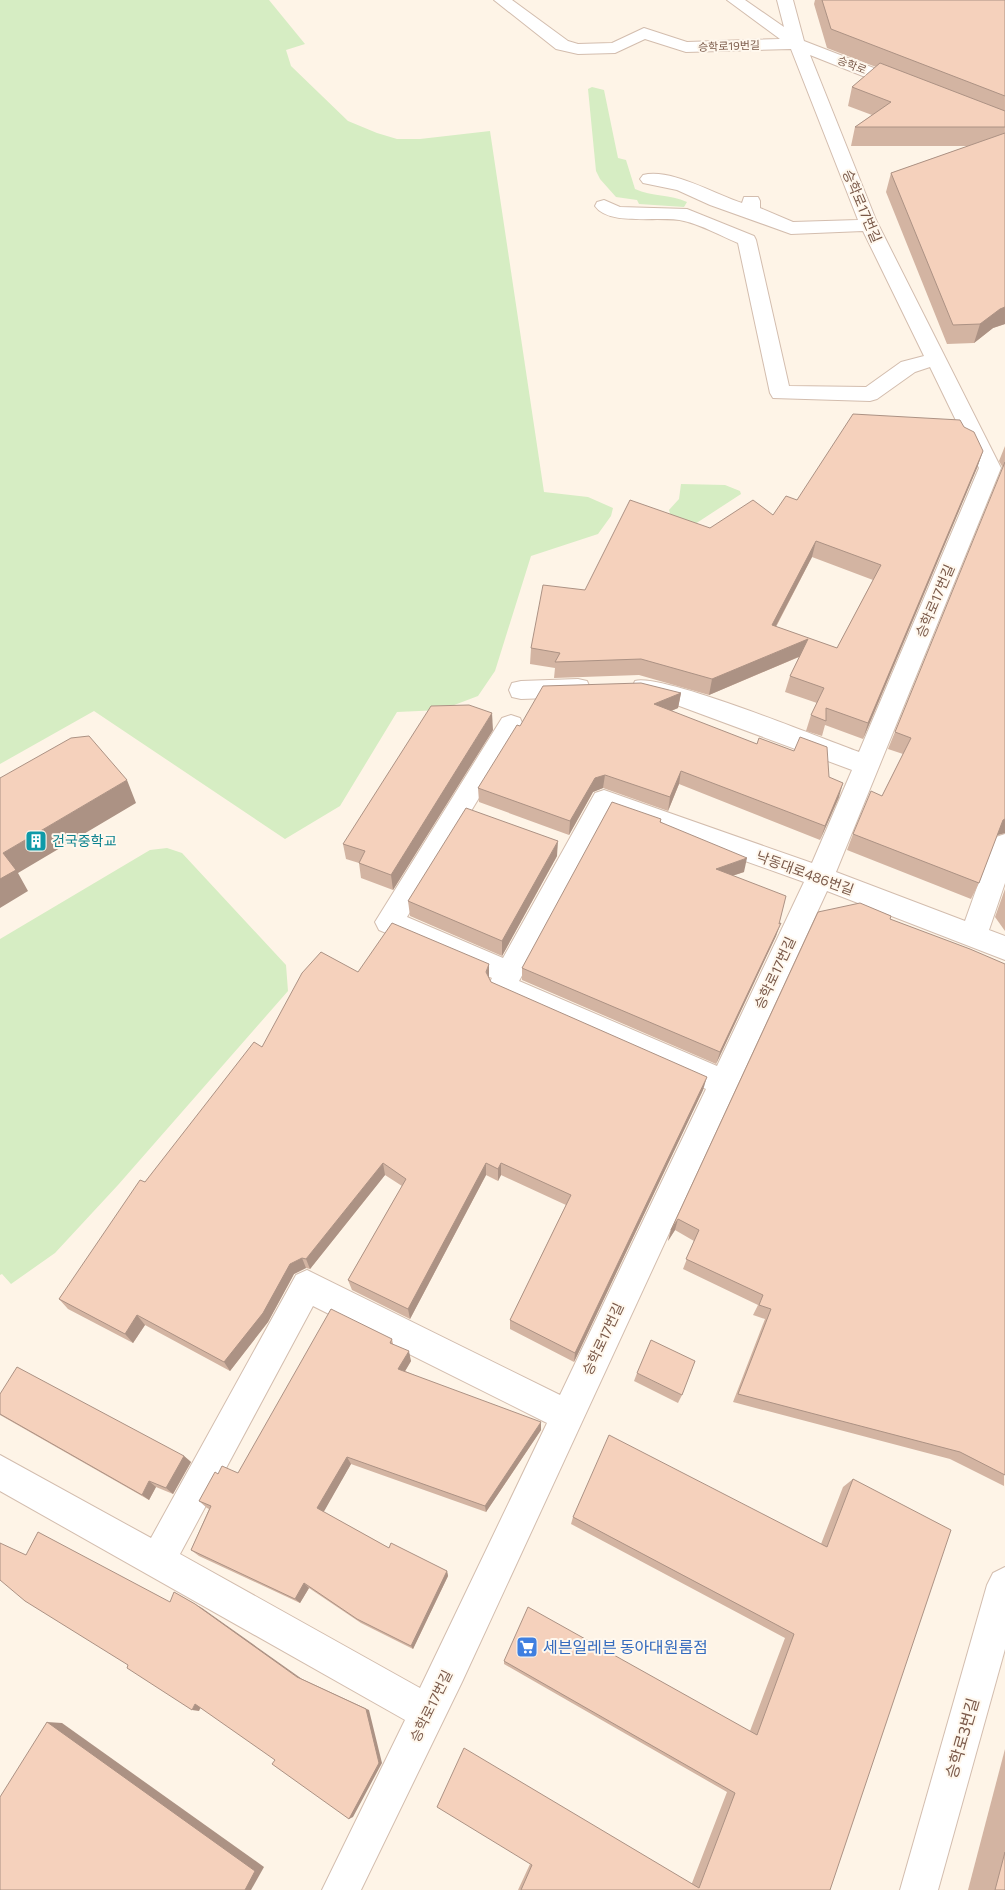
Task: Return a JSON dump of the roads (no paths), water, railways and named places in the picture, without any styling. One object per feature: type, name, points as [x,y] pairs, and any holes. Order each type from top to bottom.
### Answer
[{"type":"street","name":"승학로19번길","points":[[502,0],[562,45],[578,49],[615,48],[644,33],[686,47],[797,44]]},
{"type":"street","name":"승학로","points":[[735,0],[797,44],[924,94]]},
{"type":"street","name":"승학로17번길","points":[[341,1890],[428,1712],[820,878],[866,765],[997,470],[936,360],[869,225],[797,44],[785,0]]},
{"type":"street","points":[[649,180],[682,185],[717,201],[751,206],[791,228],[869,225]]},
{"type":"street","points":[[604,206],[617,212],[687,215],[747,240],[780,393],[870,394],[908,367],[936,360]]},
{"type":"street","points":[[521,690],[639,686],[678,696],[866,765]]},
{"type":"street","points":[[509,973],[389,922],[511,725]]},
{"type":"street","name":"낙동대로486번길","points":[[577,850],[604,800],[820,878],[1005,948]]},
{"type":"street","points":[[460,808],[487,817]]},
{"type":"street","points":[[550,840],[577,850],[502,986],[723,1083]]},
{"type":"street","points":[[973,936],[1005,845]]},
{"type":"street","points":[[157,1562],[307,1286],[568,1416]]},
{"type":"street","points":[[0,1472],[157,1562],[428,1712]]},
{"type":"street","name":"승학로3번길","points":[[919,1890],[1005,1585]]},
{"type":"place","name":"건국중학교","points":[[36,841]]},
{"type":"place","name":"세븐일레븐 동아대원룸점","points":[[527,1647]]}]
